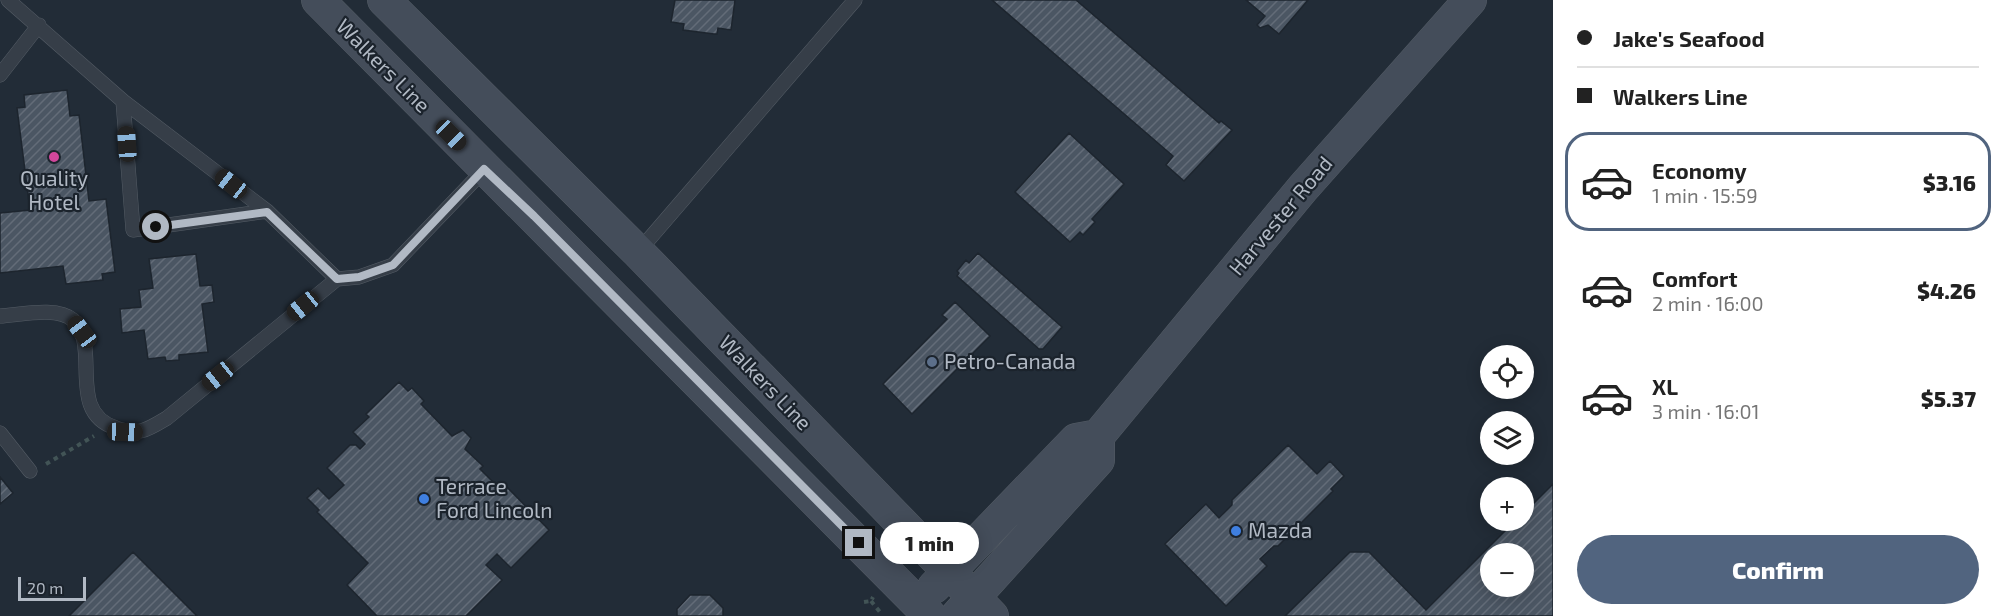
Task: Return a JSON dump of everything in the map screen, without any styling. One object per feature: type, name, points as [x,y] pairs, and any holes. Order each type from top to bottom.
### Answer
[{"type":"main road","name":"Walkers Line","points":[[318,0],[484,169],[534,216],[909,612]]},
{"type":"main road","name":"Walkers Line","points":[[384,0],[638,252],[949,572],[974,610]]},
{"type":"main road","name":"Harvester Road","points":[[1098,436],[1304,188],[1470,0]]},
{"type":"main road","points":[[909,612],[1076,440],[1098,436],[1098,460],[974,610]]},
{"type":"lane","points":[[8,0],[123,101],[267,212],[337,279]]},
{"type":"lane","points":[[638,252],[855,0]]},
{"type":"lane","points":[[0,75],[39,26]]},
{"type":"lane","points":[[123,101],[133,230],[267,212]]},
{"type":"lane","points":[[0,316],[59,313],[72,319],[82,332],[89,403],[105,425],[125,432],[143,432],[167,418],[337,279],[359,277],[393,265],[484,169]]},
{"type":"lane","points":[[0,433],[30,471]]},
{"type":"path","points":[[30,471],[54,461],[98,434],[105,425]]},
{"type":"path","points":[[872,600],[909,612]]},
{"type":"building","points":[[675,0],[735,0],[731,30],[718,28],[717,34],[714,34],[683,30],[684,24],[671,22]]},
{"type":"building","points":[[992,0],[1076,0],[1219,123],[1221,121],[1232,130],[1184,181],[1166,165],[1173,156]]},
{"type":"building","points":[[1246,0],[1308,0],[1279,34],[1268,25],[1260,28],[1257,25],[1265,16]]},
{"type":"building","name":"Quality Hotel","points":[[67,90],[70,116],[79,115],[89,201],[106,199],[115,272],[102,274],[103,280],[66,284],[63,266],[0,273],[0,213],[30,210],[17,108],[25,107],[24,95]]},
{"type":"building","points":[[1069,133],[1124,184],[1092,219],[1095,222],[1083,235],[1080,232],[1070,242],[1015,192]]},
{"type":"building","points":[[978,253],[1062,327],[1043,349],[1039,349],[957,276],[959,273],[957,271],[966,260],[969,263]]},
{"type":"building","points":[[196,254],[200,286],[212,285],[214,302],[202,304],[208,352],[179,355],[179,360],[166,361],[165,357],[148,359],[144,330],[122,333],[120,309],[141,307],[139,290],[153,288],[149,259]]},
{"type":"building","points":[[955,302],[990,336],[912,414],[883,384],[947,319],[942,315]]},
{"type":"building","name":"Terrace Ford Lincoln","points":[[399,382],[408,391],[412,388],[424,401],[421,404],[452,436],[463,430],[471,438],[465,449],[483,466],[480,469],[499,488],[503,483],[549,530],[511,568],[497,554],[486,565],[502,580],[466,616],[377,616],[347,585],[368,563],[317,512],[319,510],[307,498],[318,488],[329,499],[344,485],[327,468],[350,445],[356,445],[360,449],[365,444],[353,432],[369,417],[366,414]]},
{"type":"building","name":"Mazda","points":[[1288,445],[1317,474],[1330,461],[1344,476],[1331,489],[1333,491],[1278,546],[1274,546],[1260,559],[1267,566],[1226,606],[1165,544],[1206,504],[1219,518],[1232,505],[1232,500]]},
{"type":"building","points":[[0,477],[13,493],[0,504]]},
{"type":"building","points":[[1553,484],[1553,616],[1285,616],[1350,552],[1369,552],[1426,610],[1480,556],[1480,597],[1534,597],[1534,543],[1493,543],[1505,531],[1534,531],[1534,503]]},
{"type":"building","points":[[133,552],[197,616],[69,616]]},
{"type":"building","points":[[690,595],[710,595],[723,608],[723,616],[677,616],[677,609]]},
{"type":"place","name":"Quality Hotel","points":[[54,157]]},
{"type":"place","name":"Petro-Canada","points":[[932,362]]},
{"type":"place","name":"Terrace Ford Lincoln","points":[[424,499]]},
{"type":"place","name":"Mazda","points":[[1236,531]]},
{"type":"route","points":[[156,227],[267,212],[337,279],[359,277],[393,265],[484,169],[534,216],[859,543]]}]
